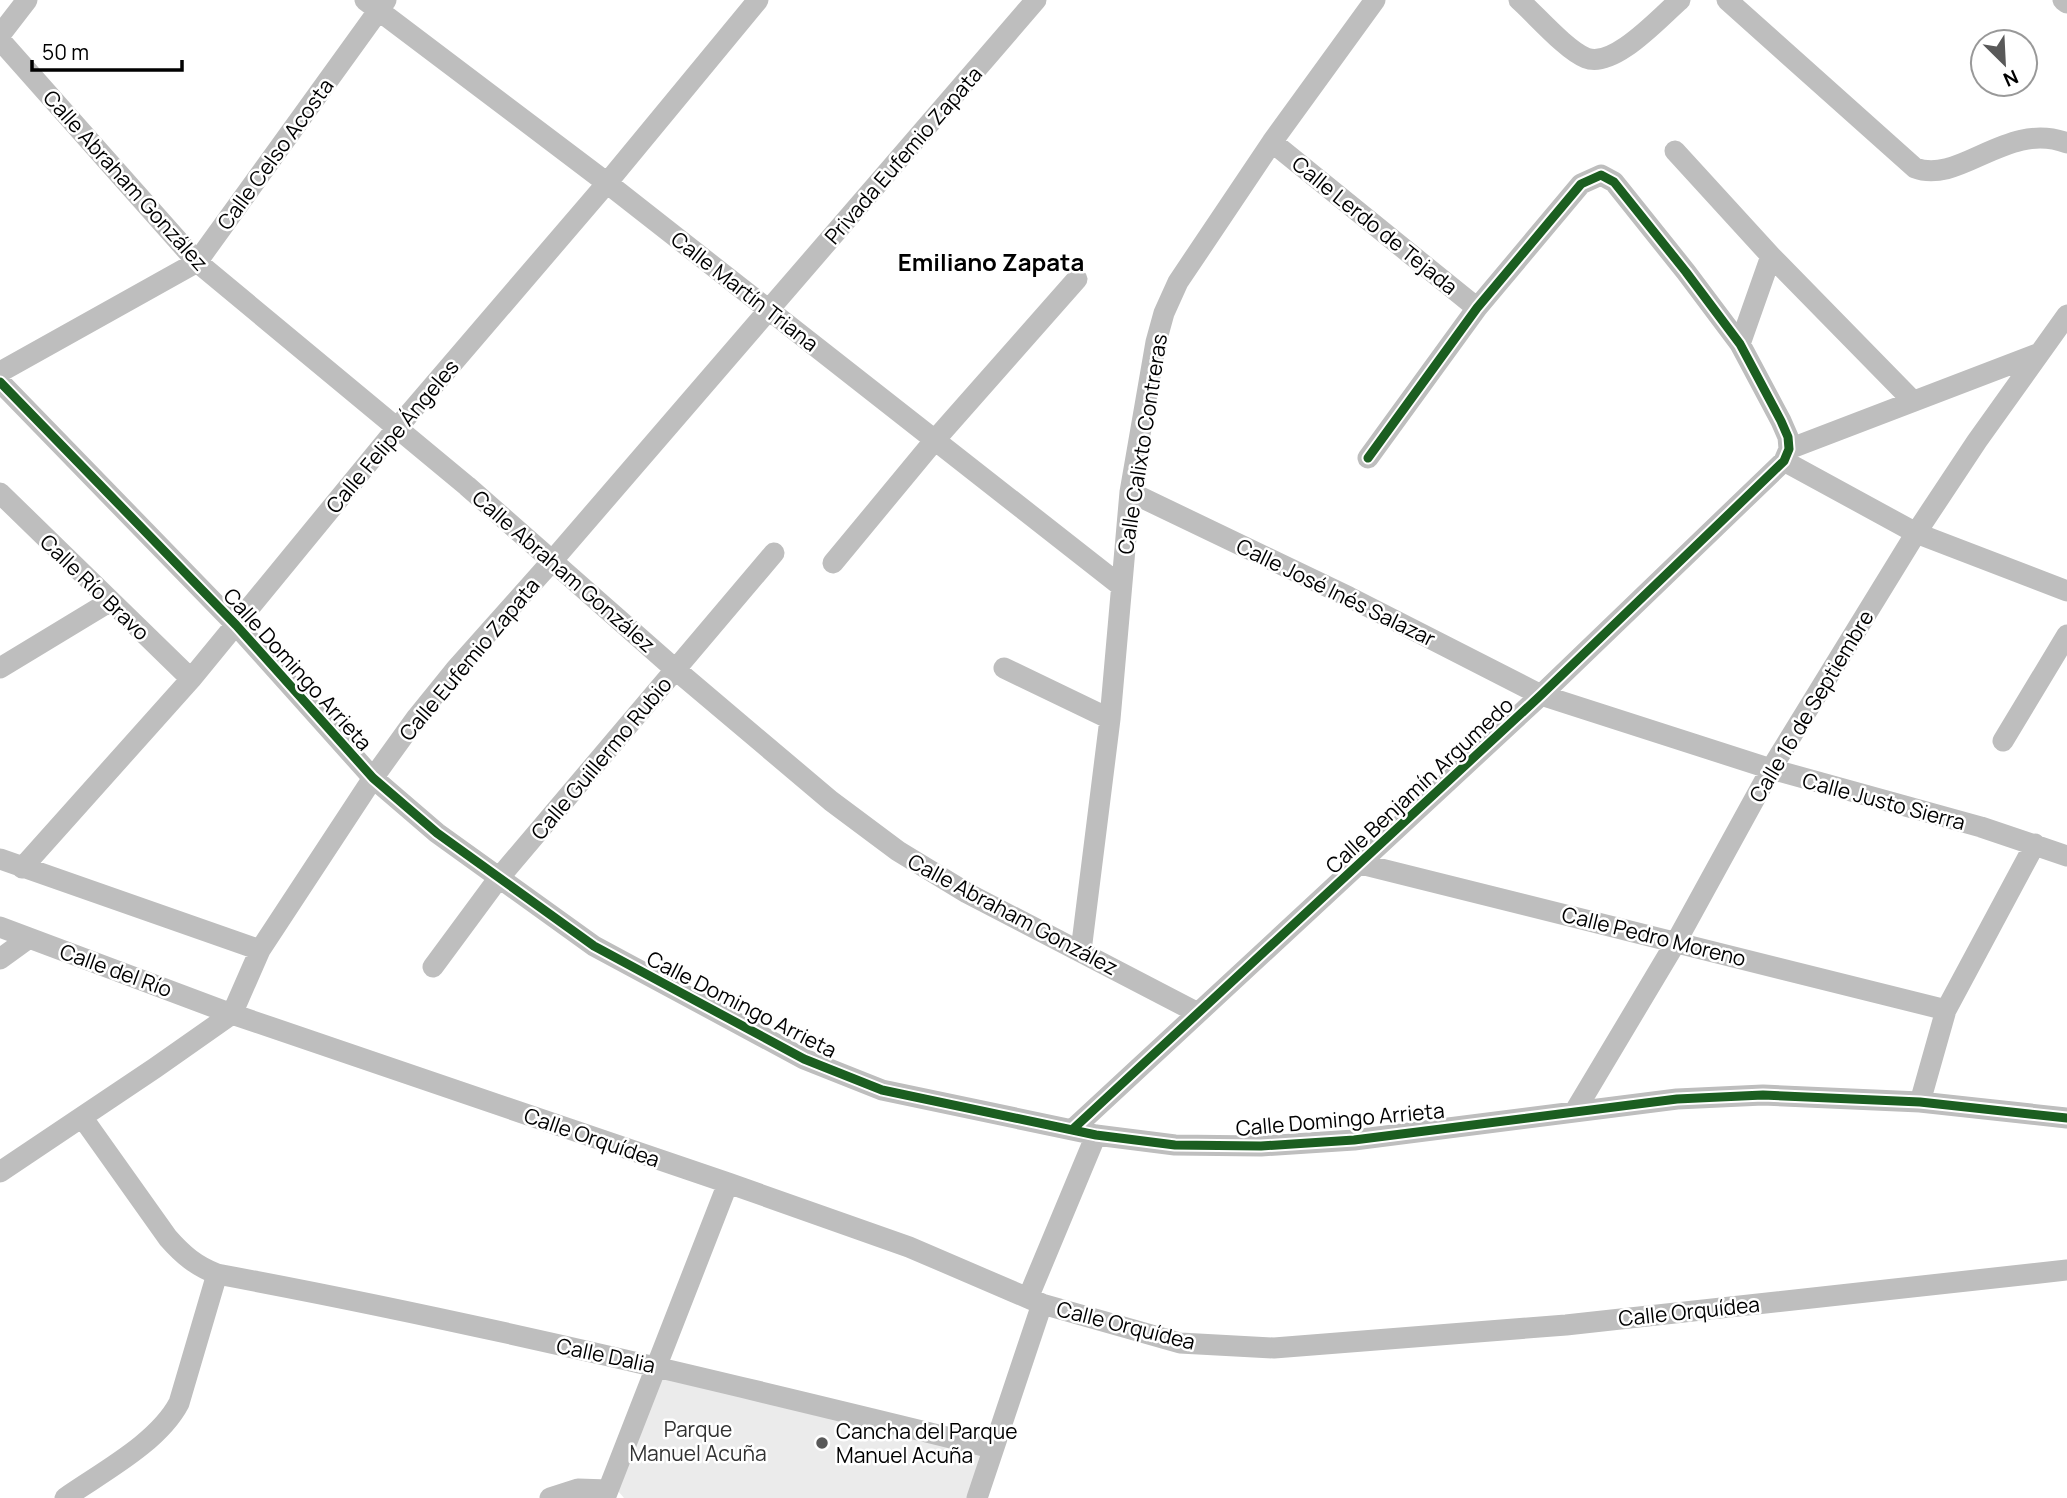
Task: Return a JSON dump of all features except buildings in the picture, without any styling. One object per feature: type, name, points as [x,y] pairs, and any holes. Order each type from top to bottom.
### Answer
[{"type":"street","points":[[0,35],[27,0]]},
{"type":"street","name":"Calle Felipe Ángeles","points":[[22,868],[191,679],[397,428],[607,183],[758,0]]},
{"type":"street","name":"Privada Eufemio Zapata","points":[[769,310],[1037,0]]},
{"type":"street","name":"Calle Calixto Contreras","points":[[1081,951],[1110,719],[1130,492],[1156,342],[1164,313],[1178,282],[1272,142],[1375,0]]},
{"type":"street","points":[[1519,0],[1576,52],[1588,59],[1602,59],[1616,54],[1680,0]]},
{"type":"street","points":[[1727,0],[1915,168],[1933,173],[1945,171],[1989,150],[2039,137],[2067,143]]},
{"type":"street","name":"Calle Martín Triana","points":[[377,3],[1121,586]]},
{"type":"street","name":"Calle Celso Acosta","points":[[0,372],[197,262],[377,3]]},
{"type":"street","name":"Calle Abraham González","points":[[0,40],[197,262],[553,560],[676,670],[831,801],[898,851],[967,893],[1198,1013]]},
{"type":"street","name":"Calle Lerdo de Tejada","points":[[1272,142],[1477,308]]},
{"type":"street","points":[[1675,151],[1772,256],[1913,401]]},
{"type":"street","points":[[1368,458],[1477,308],[1581,184],[1601,175],[1614,182],[1740,344],[1782,421],[1787,437],[1786,455]]},
{"type":"street","points":[[1740,344],[1772,256]]},
{"type":"street","points":[[833,563],[934,441],[1077,279]]},
{"type":"street","name":"Calle Eufemio Zapata","points":[[234,1009],[256,958],[373,778],[447,679],[769,310]]},
{"type":"street","name":"Calle 16 de Septiembre","points":[[1575,1111],[1676,942],[1771,769],[1916,533],[2067,315]]},
{"type":"street","points":[[1786,455],[1913,401],[2040,353]]},
{"type":"street","name":"Calle Domingo Arrieta","points":[[0,382],[236,625],[373,778],[437,833],[594,946],[804,1059],[882,1090],[1096,1135],[1175,1145],[1261,1146],[1354,1140],[1677,1099],[1763,1096],[1920,1102],[2067,1118]]},
{"type":"street","points":[[1786,455],[1916,533],[2067,591]]},
{"type":"street","name":"Calle Benjamín Argumedo","points":[[1073,1129],[1541,695],[1786,455]]},
{"type":"street","name":"Calle José Inés Salazar","points":[[1130,492],[1349,597],[1541,695]]},
{"type":"street","name":"Calle Río Bravo","points":[[0,493],[8,515],[109,602],[191,679]]},
{"type":"street","name":"Calle Guillermo Rubio","points":[[433,967],[498,879],[774,554]]},
{"type":"street","points":[[0,668],[109,602]]},
{"type":"street","points":[[2003,741],[2067,635]]},
{"type":"street","points":[[1004,668],[1110,719]]},
{"type":"street","name":"Calle Justo Sierra","points":[[1541,695],[1771,769],[2035,844],[2067,856]]},
{"type":"street","points":[[1920,1102],[1946,1010],[2035,844]]},
{"type":"street","points":[[0,859],[256,958]]},
{"type":"street","name":"Calle Pedro Moreno","points":[[1361,864],[1946,1010]]},
{"type":"street","name":"Calle del Río","points":[[0,927],[234,1009]]},
{"type":"street","points":[[0,959],[29,938]]},
{"type":"street","points":[[0,1172],[234,1009]]},
{"type":"street","name":"Calle Orquídea","points":[[234,1009],[909,1247],[1034,1296],[1180,1343],[1274,1348],[1566,1325],[2067,1270]]},
{"type":"street","name":"Calle Dalia","points":[[82,1117],[168,1238],[181,1254],[198,1267],[657,1366],[992,1448]]},
{"type":"street","points":[[977,1498],[1046,1252],[1096,1135]]},
{"type":"street","points":[[550,1498],[578,1489],[610,1495],[729,1183]]},
{"type":"street","points":[[65,1498],[161,1430],[172,1417],[179,1403],[217,1273]]},
{"type":"green space","name":"Parque Manuel Acuña","points":[[661,1373],[984,1453],[970,1498],[624,1498],[618,1491]]},
{"type":"cycle path","points":[[1073,1129],[1541,695],[1784,461],[1789,449],[1788,437],[1781,421],[1740,344],[1614,182],[1601,175],[1581,184],[1477,308],[1368,458]]},
{"type":"cycle path","points":[[0,382],[236,625],[373,778],[437,833],[594,946],[804,1059],[882,1090],[1096,1135],[1175,1145],[1261,1146],[1354,1140],[1677,1099],[1763,1095],[1920,1102],[2067,1118]]},
{"type":"place","name":"Cancha del Parque Manuel Acuña","points":[[822,1443]]},
{"type":"district","name":"Emiliano Zapata","points":[[991,261]]}]
